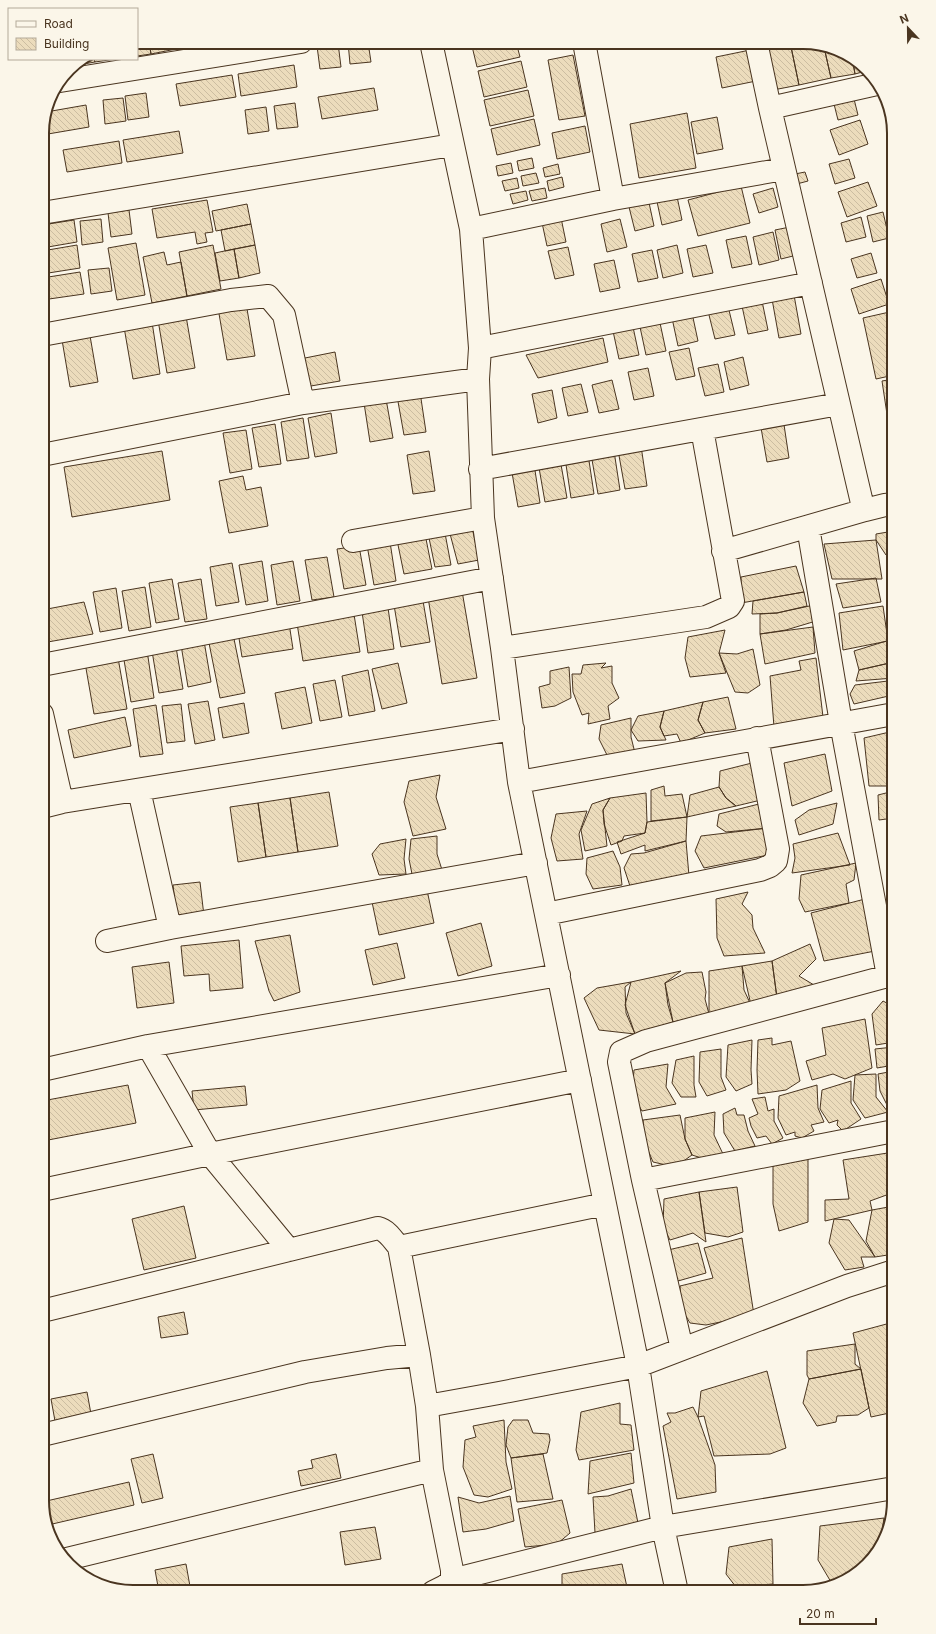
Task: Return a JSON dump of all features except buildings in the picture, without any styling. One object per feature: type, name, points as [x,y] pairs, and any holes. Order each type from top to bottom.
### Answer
[{"type":"street","points":[[68,80],[258,49]]},
{"type":"street","points":[[432,49],[471,229],[480,348],[478,379],[480,469],[483,518],[502,648],[519,782],[638,1366],[663,1526],[676,1585]]},
{"type":"street","points":[[585,49],[613,199]]},
{"type":"street","points":[[757,49],[784,169],[865,510]]},
{"type":"street","points":[[770,108],[872,85]]},
{"type":"street","points":[[49,212],[452,145]]},
{"type":"street","points":[[471,229],[613,199],[784,169]]},
{"type":"street","points":[[480,348],[811,283]]},
{"type":"street","points":[[49,334],[231,300],[268,296],[284,315],[303,403]]},
{"type":"street","points":[[49,454],[303,403],[478,379]]},
{"type":"street","points":[[480,469],[839,404]]},
{"type":"street","points":[[502,648],[706,617],[729,607],[733,600],[702,429]]},
{"type":"street","points":[[724,551],[887,504]]},
{"type":"street","points":[[353,541],[483,518]]},
{"type":"street","points":[[808,527],[841,723],[887,958]]},
{"type":"street","points":[[49,664],[492,578]]},
{"type":"street","points":[[519,782],[887,715]]},
{"type":"street","points":[[49,778],[52,805],[513,729]]},
{"type":"street","points":[[546,914],[760,870],[770,866],[776,861],[778,849],[757,738]]},
{"type":"street","points":[[139,790],[170,928]]},
{"type":"street","points":[[107,941],[170,928],[536,863]]},
{"type":"street","points":[[49,1068],[148,1046],[558,975]]},
{"type":"street","points":[[682,1349],[643,1180],[619,1062],[621,1052],[646,1041],[887,979]]},
{"type":"street","points":[[148,1046],[210,1154],[289,1250]]},
{"type":"street","points":[[49,1188],[210,1154],[580,1080]]},
{"type":"street","points":[[643,1180],[887,1132]]},
{"type":"street","points":[[399,1247],[605,1204]]},
{"type":"street","points":[[49,1309],[378,1228],[383,1229],[399,1247],[419,1355],[427,1406],[432,1470],[452,1570],[452,1580]]},
{"type":"street","points":[[427,1406],[638,1366],[847,1286],[887,1273]]},
{"type":"street","points":[[49,1433],[305,1372],[387,1358],[419,1355]]},
{"type":"street","points":[[72,1558],[432,1470]]},
{"type":"street","points":[[446,1585],[452,1580],[663,1526],[887,1489]]}]
